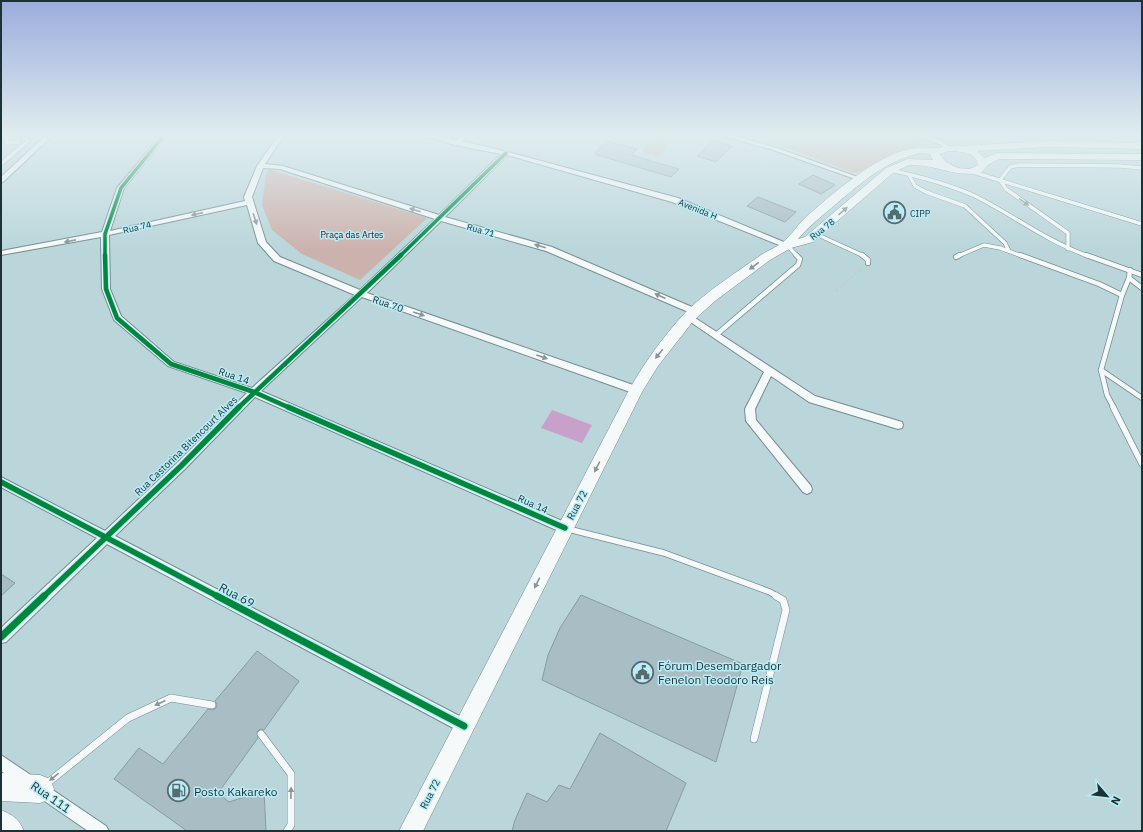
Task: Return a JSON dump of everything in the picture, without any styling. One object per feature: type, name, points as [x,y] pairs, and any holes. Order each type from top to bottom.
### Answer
[{"type":"highway","points":[[1,787],[40,789]]},
{"type":"highway","points":[[1,825],[10,831]]},
{"type":"main road","name":"Rua 78","points":[[787,245],[797,231],[869,173]]},
{"type":"main road","name":"Rua 78","points":[[787,245],[808,240],[887,173]]},
{"type":"main road","name":"Rua 72","points":[[411,831],[636,390],[653,362],[692,314],[766,257],[787,245]]},
{"type":"street","points":[[1,180],[8,173]]},
{"type":"street","name":"Rua 14","points":[[133,173],[121,188],[104,234],[106,289],[116,318],[171,364],[254,392],[565,528]]},
{"type":"street","points":[[249,202],[248,197],[257,173]]},
{"type":"street","name":"Rua 71","points":[[300,173],[440,218],[549,249],[610,274],[692,314],[716,335],[812,399],[898,425]]},
{"type":"street","name":"Rua Castorina Bitencourt Alves","points":[[1,637],[181,466],[254,392],[361,294],[486,173]]},
{"type":"street","name":"Avenida H","points":[[577,173],[675,200],[787,245]]},
{"type":"street","points":[[842,173],[860,179]]},
{"type":"street","name":"Rua 74","points":[[1,253],[104,234],[249,202]]},
{"type":"street","name":"Rua 70","points":[[249,202],[262,242],[277,259],[361,294],[636,390]]},
{"type":"street","points":[[769,371],[750,409],[751,421],[807,489]]},
{"type":"street","name":"Rua 69","points":[[1,482],[464,726]]},
{"type":"street","name":"Rua 111","points":[[1,762],[101,831]]},
{"type":"lane","points":[[901,173],[939,183],[974,196],[1068,249],[1142,275]]},
{"type":"lane","points":[[976,173],[1142,224]]},
{"type":"lane","points":[[1000,180],[1006,173]]},
{"type":"lane","points":[[909,175],[915,186],[926,192],[965,206],[1005,242],[1009,251]]},
{"type":"lane","points":[[1000,180],[1006,189],[1068,233],[1068,249]]},
{"type":"lane","points":[[816,234],[864,256],[868,260],[868,263]]},
{"type":"lane","points":[[716,335],[798,265],[800,259],[787,245]]},
{"type":"lane","points":[[956,257],[984,245],[1009,251],[1122,294]]},
{"type":"lane","points":[[1130,270],[1129,278],[1122,294],[1101,370],[1107,395],[1142,464]]},
{"type":"lane","points":[[1129,278],[1142,288]]},
{"type":"lane","points":[[1101,370],[1142,398]]},
{"type":"lane","points":[[565,528],[664,553],[770,592],[783,600],[786,610],[754,739]]},
{"type":"lane","points":[[40,789],[128,718],[171,698],[212,705]]},
{"type":"lane","points":[[261,734],[292,774],[291,824],[287,831]]},
{"type":"path","points":[[836,291],[868,263]]},
{"type":"green space","name":"Praça das Artes","points":[[267,173],[281,173],[427,218],[360,280],[302,254],[272,230],[262,205]]},
{"type":"shaded area","points":[[552,410],[592,425],[582,443],[541,428]]},
{"type":"building","points":[[657,173],[675,173],[671,177]]},
{"type":"building","points":[[813,175],[835,185],[821,194],[799,184]]},
{"type":"building","points":[[758,197],[796,212],[785,222],[747,206]]},
{"type":"building","points":[[1,574],[15,583],[1,596]]},
{"type":"building","name":"Fórum Desembargador Fenelon Teodoro Reis","points":[[581,595],[743,664],[716,762],[542,680],[548,655],[560,628]]},
{"type":"building","points":[[257,651],[299,681],[264,730],[260,729],[257,732],[258,738],[218,793],[229,802],[264,791],[266,831],[187,831],[114,779],[139,748],[163,764],[208,709],[213,710],[216,708],[217,704],[215,701]]},
{"type":"building","points":[[600,733],[686,783],[666,831],[512,831],[515,820],[527,793],[547,802],[559,785],[570,789]]},
{"type":"cycle path","points":[[133,173],[121,188],[105,234],[106,289],[117,318],[171,364],[254,392],[565,528]]},
{"type":"cycle path","points":[[1,637],[181,466],[254,392],[361,294],[486,173]]},
{"type":"cycle path","points":[[1,482],[464,726]]},
{"type":"place","name":"CIPP","points":[[895,213]]},
{"type":"place","name":"Fórum Desembargador Fenelon Teodoro Reis","points":[[642,672]]},
{"type":"place","name":"Posto Kakareko","points":[[178,791]]}]
